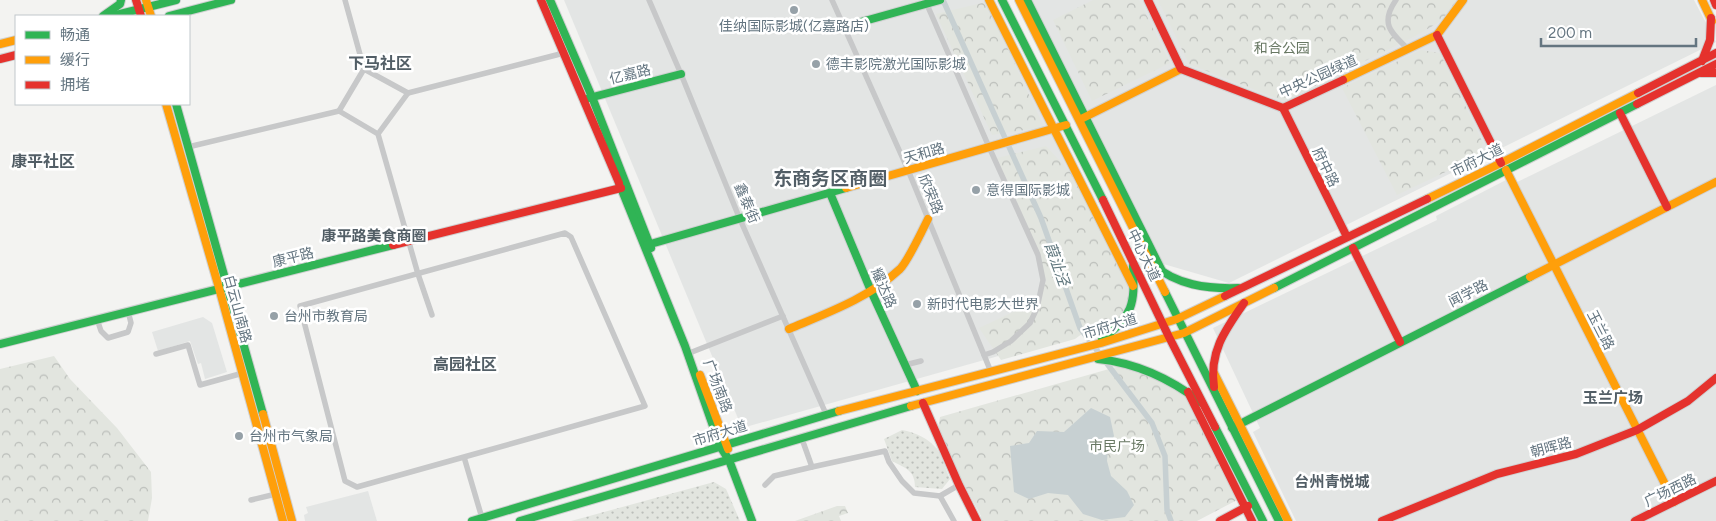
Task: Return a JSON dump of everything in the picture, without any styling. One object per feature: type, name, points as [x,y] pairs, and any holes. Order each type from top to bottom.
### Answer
[{"type":"main road","points":[[104,15],[120,4],[122,0]]},
{"type":"main road","points":[[136,0],[140,13]]},
{"type":"main road","points":[[121,15],[140,13],[147,4],[176,0]]},
{"type":"main road","points":[[173,15],[231,0]]},
{"type":"main road","name":"广场南路","points":[[542,0],[564,53],[588,98],[621,188],[647,245],[724,445]]},
{"type":"main road","name":"广场南路","points":[[550,0],[647,245],[692,352],[752,521]]},
{"type":"main road","points":[[989,0],[1135,291]]},
{"type":"main road","name":"中心大道","points":[[1002,0],[1133,260],[1169,337],[1206,406],[1263,521]]},
{"type":"main road","name":"中心大道","points":[[1019,0],[1082,118],[1184,333],[1218,399],[1236,426],[1279,521]]},
{"type":"main road","points":[[1028,0],[1082,118],[1163,272]]},
{"type":"main road","points":[[1082,118],[1181,68],[1148,0]]},
{"type":"main road","name":"中央公园绿道","points":[[1181,68],[1283,108],[1437,35],[1463,0]]},
{"type":"main road","points":[[1702,0],[1716,28]]},
{"type":"main road","points":[[1714,0],[1716,5]]},
{"type":"main road","points":[[843,27],[926,2],[938,1]]},
{"type":"main road","points":[[190,16],[198,8]]},
{"type":"main road","points":[[1702,61],[1710,39],[1711,18]]},
{"type":"main road","points":[[1437,35],[1502,163]]},
{"type":"main road","points":[[0,44],[15,40]]},
{"type":"main road","name":"市府大道","points":[[472,521],[826,414],[1097,344],[1162,322],[1177,319],[1502,163],[1716,53]]},
{"type":"main road","points":[[0,59],[15,55]]},
{"type":"main road","name":"市府大道","points":[[520,521],[923,403],[1184,333],[1716,64]]},
{"type":"main road","points":[[1699,73],[1716,73]]},
{"type":"main road","name":"亿嘉路","points":[[588,98],[681,74]]},
{"type":"main road","name":"白云山南路","points":[[166,105],[220,288],[283,521]]},
{"type":"main road","name":"白云山南路","points":[[177,105],[292,521]]},
{"type":"main road","name":"府中路","points":[[1283,108],[1346,237]]},
{"type":"main road","points":[[1620,113],[1667,207]]},
{"type":"main road","name":"天和路","points":[[647,245],[739,217],[1066,126]]},
{"type":"main road","name":"玉兰路","points":[[1506,170],[1674,502]]},
{"type":"main road","name":"闻学路","points":[[1236,426],[1716,182]]},
{"type":"main road","name":"康平路","points":[[0,344],[621,188]]},
{"type":"main road","name":"耀达路","points":[[830,193],[871,291],[917,391]]},
{"type":"main road","points":[[790,329],[829,313],[871,291],[902,268],[928,219]]},
{"type":"main road","points":[[1352,248],[1400,342]]},
{"type":"main road","points":[[1097,344],[1121,325],[1128,315],[1135,297],[1133,260]]},
{"type":"main road","points":[[1148,260],[1172,278],[1203,288],[1243,287]]},
{"type":"main road","points":[[1218,399],[1212,368],[1214,353],[1223,333],[1244,302]]},
{"type":"main road","points":[[1089,358],[1117,360],[1157,375],[1187,390],[1206,406]]},
{"type":"main road","points":[[1212,368],[1236,426],[1288,521]]},
{"type":"main road","name":"朝晖路","points":[[1382,521],[1395,518],[1497,474],[1576,454],[1637,430],[1688,401],[1716,378]]},
{"type":"main road","points":[[1187,390],[1252,521]]},
{"type":"main road","points":[[923,403],[977,521]]},
{"type":"main road","name":"广场西路","points":[[1635,521],[1716,481]]},
{"type":"main road","points":[[1220,521],[1254,503]]},
{"type":"street","points":[[345,0],[364,70],[408,93]]},
{"type":"street","name":"鑫泰街","points":[[649,0],[739,217],[826,414]]},
{"type":"street","name":"欣荣路","points":[[832,0],[908,170],[991,372]]},
{"type":"street","points":[[1396,0],[1389,10],[1387,22],[1389,30],[1408,49]]},
{"type":"street","points":[[926,2],[1038,255],[1043,280],[1037,308],[1030,323],[1011,341],[984,355]]},
{"type":"street","points":[[378,134],[408,93],[564,53]]},
{"type":"street","points":[[338,111],[364,70]]},
{"type":"street","points":[[188,147],[338,111],[378,134],[408,241],[432,315]]},
{"type":"street","points":[[565,233],[571,237],[645,406],[464,457],[357,486],[345,481],[300,306],[565,233]]},
{"type":"street","points":[[97,319],[101,332],[108,338],[128,332],[131,323],[128,311]]},
{"type":"street","points":[[692,352],[783,316]]},
{"type":"street","points":[[156,354],[188,345],[200,385],[243,373]]},
{"type":"street","points":[[905,366],[921,361]]},
{"type":"street","points":[[802,439],[812,467]]},
{"type":"street","points":[[765,485],[774,476],[885,451],[889,462],[902,481],[914,493],[940,496],[959,485]]},
{"type":"street","points":[[464,457],[482,518]]},
{"type":"street","points":[[251,500],[276,494]]},
{"type":"street","points":[[940,496],[954,521]]},
{"type":"shaded area","points":[[564,0],[986,0],[1134,303],[1102,327],[742,428]]},
{"type":"shaded area","points":[[1031,0],[1694,0],[1716,42],[1229,283],[1160,263]]},
{"type":"shaded area","points":[[1716,85],[1716,521],[1296,521],[1253,432],[1260,428],[1213,328],[1437,220],[1436,216],[1506,180],[1509,186]]},
{"type":"shaded area","points":[[203,317],[212,323],[227,372],[205,379],[201,363],[198,364],[190,341],[158,351],[152,332]]},
{"type":"shaded area","points":[[1091,408],[1110,417],[1114,436],[1108,448],[1107,461],[1111,476],[1127,491],[1134,505],[1125,517],[1102,520],[1083,514],[1068,495],[1048,493],[1029,499],[1014,492],[1010,446],[1029,443],[1037,431],[1064,432]]},
{"type":"shaded area","points":[[368,491],[377,521],[305,521],[304,515],[308,513],[306,507]]},
{"type":"green space","points":[[1093,0],[1139,0],[1170,63],[1092,101],[1053,20]]},
{"type":"green space","name":"和合公园","points":[[1158,0],[1457,0],[1441,21],[1419,34],[1287,100],[1281,100],[1189,64]]},
{"type":"green space","points":[[986,2],[1044,127],[992,135],[936,14]]},
{"type":"green space","points":[[1421,50],[1440,53],[1483,143],[1477,157],[1397,195],[1342,88]]},
{"type":"green space","points":[[1046,146],[1072,174],[1129,288],[1130,298],[1121,316],[1110,326],[1090,328],[1075,339],[1001,360],[979,328],[1022,308],[1037,310],[1046,280],[997,158]]},
{"type":"green space","points":[[54,356],[70,379],[117,428],[151,472],[152,498],[148,521],[0,521],[0,369]]},
{"type":"green space","name":"市民广场","points":[[1116,367],[1127,367],[1175,388],[1189,398],[1239,499],[1197,521],[980,521],[981,516],[937,434],[940,417]]},
{"type":"green space","points":[[902,430],[921,436],[937,449],[950,479],[942,489],[915,487],[915,481],[911,473],[892,461],[884,439]]},
{"type":"green space","points":[[714,482],[726,489],[740,521],[571,521]]},
{"type":"green space","points":[[837,506],[845,506],[848,513],[839,516],[841,521],[795,521]]},
{"type":"waterway","name":"葭沚泾","points":[[943,0],[1041,218],[1080,328],[1152,423],[1165,456],[1167,510],[1171,521]]},
{"type":"traffic: fast","points":[[104,15],[120,4],[121,0]]},
{"type":"traffic: fast","points":[[116,15],[176,0]]},
{"type":"traffic: fast","points":[[173,15],[231,0]]},
{"type":"traffic: fast","points":[[550,0],[592,97],[651,248]]},
{"type":"traffic: fast","points":[[843,27],[940,0]]},
{"type":"traffic: fast","points":[[1002,0],[1103,200]]},
{"type":"traffic: fast","points":[[1027,0],[1162,271]]},
{"type":"traffic: fast","points":[[589,98],[681,74]]},
{"type":"traffic: fast","points":[[1274,288],[1637,104]]},
{"type":"traffic: fast","points":[[176,105],[263,414]]},
{"type":"traffic: fast","points":[[619,183],[685,346],[720,446],[729,460],[752,521]]},
{"type":"traffic: fast","points":[[647,245],[846,188]]},
{"type":"traffic: fast","points":[[830,193],[871,291],[917,391]]},
{"type":"traffic: fast","points":[[0,344],[393,245]]},
{"type":"traffic: fast","points":[[1152,264],[1171,277],[1192,284],[1215,288],[1238,288]]},
{"type":"traffic: fast","points":[[1102,340],[1120,323],[1130,308],[1133,291],[1133,266]]},
{"type":"traffic: fast","points":[[1232,428],[1530,277]]},
{"type":"traffic: fast","points":[[1165,292],[1279,521]]},
{"type":"traffic: fast","points":[[1098,359],[1140,368],[1166,380],[1202,403]]},
{"type":"traffic: fast","points":[[520,521],[911,406]]},
{"type":"traffic: fast","points":[[472,521],[839,411]]},
{"type":"traffic: fast","points":[[1215,427],[1263,521]]},
{"type":"traffic: slow","points":[[146,0],[151,15]]},
{"type":"traffic: slow","points":[[989,0],[1133,286]]},
{"type":"traffic: slow","points":[[1019,0],[1165,292]]},
{"type":"traffic: slow","points":[[1343,80],[1437,35],[1463,0]]},
{"type":"traffic: slow","points":[[1702,0],[1712,21]]},
{"type":"traffic: slow","points":[[0,44],[15,40]]},
{"type":"traffic: slow","points":[[1083,118],[1181,69]]},
{"type":"traffic: slow","points":[[1427,199],[1638,93]]},
{"type":"traffic: slow","points":[[166,105],[283,521]]},
{"type":"traffic: slow","points":[[846,188],[1066,125]]},
{"type":"traffic: slow","points":[[1506,170],[1674,502]]},
{"type":"traffic: slow","points":[[1530,277],[1716,182]]},
{"type":"traffic: slow","points":[[789,329],[861,297],[888,279],[903,265],[928,219]]},
{"type":"traffic: slow","points":[[911,406],[1184,333],[1274,288]]},
{"type":"traffic: slow","points":[[839,411],[1101,343],[1177,319],[1225,296]]},
{"type":"traffic: slow","points":[[1214,373],[1288,521]]},
{"type":"traffic: slow","points":[[700,375],[728,449]]},
{"type":"traffic: slow","points":[[263,414],[292,521]]},
{"type":"traffic: jam","points":[[136,0],[141,15]]},
{"type":"traffic: jam","points":[[541,0],[619,183]]},
{"type":"traffic: jam","points":[[1148,0],[1181,69],[1283,108],[1343,80]]},
{"type":"traffic: jam","points":[[1714,0],[1716,5]]},
{"type":"traffic: jam","points":[[1702,61],[1710,40],[1711,18]]},
{"type":"traffic: jam","points":[[1437,35],[1501,163]]},
{"type":"traffic: jam","points":[[1638,93],[1716,53]]},
{"type":"traffic: jam","points":[[0,59],[15,55]]},
{"type":"traffic: jam","points":[[1637,104],[1716,64]]},
{"type":"traffic: jam","points":[[1701,73],[1716,73]]},
{"type":"traffic: jam","points":[[1283,108],[1347,237]]},
{"type":"traffic: jam","points":[[1620,113],[1667,207]]},
{"type":"traffic: jam","points":[[393,245],[621,188]]},
{"type":"traffic: jam","points":[[1225,296],[1427,199]]},
{"type":"traffic: jam","points":[[1103,200],[1215,427]]},
{"type":"traffic: jam","points":[[1353,248],[1400,342]]},
{"type":"traffic: jam","points":[[1214,387],[1213,374],[1216,352],[1225,332],[1244,303]]},
{"type":"traffic: jam","points":[[1382,521],[1497,474],[1576,454],[1637,430],[1688,401],[1716,378]]},
{"type":"traffic: jam","points":[[1188,392],[1252,521]]},
{"type":"traffic: jam","points":[[923,403],[977,521]]},
{"type":"traffic: jam","points":[[1635,521],[1716,481]]},
{"type":"traffic: jam","points":[[1220,521],[1248,506]]},
{"type":"place","name":"佳纳国际影城(亿嘉路店)","points":[[794,10]]},
{"type":"place","name":"德丰影院激光国际影城","points":[[816,64]]},
{"type":"place","name":"意得国际影城","points":[[976,190]]},
{"type":"place","name":"新时代电影大世界","points":[[917,304]]},
{"type":"place","name":"台州市教育局","points":[[274,316]]},
{"type":"place","name":"台州市气象局","points":[[239,436]]},
{"type":"district","name":"下马社区","points":[[380,63]]},
{"type":"district","name":"康平社区","points":[[43,161]]},
{"type":"district","name":"东商务区商圈","points":[[830,178]]},
{"type":"district","name":"康平路美食商圈","points":[[374,236]]},
{"type":"district","name":"高园社区","points":[[465,364]]},
{"type":"district","name":"玉兰广场","points":[[1613,398]]},
{"type":"district","name":"台州青悦城","points":[[1332,482]]}]
